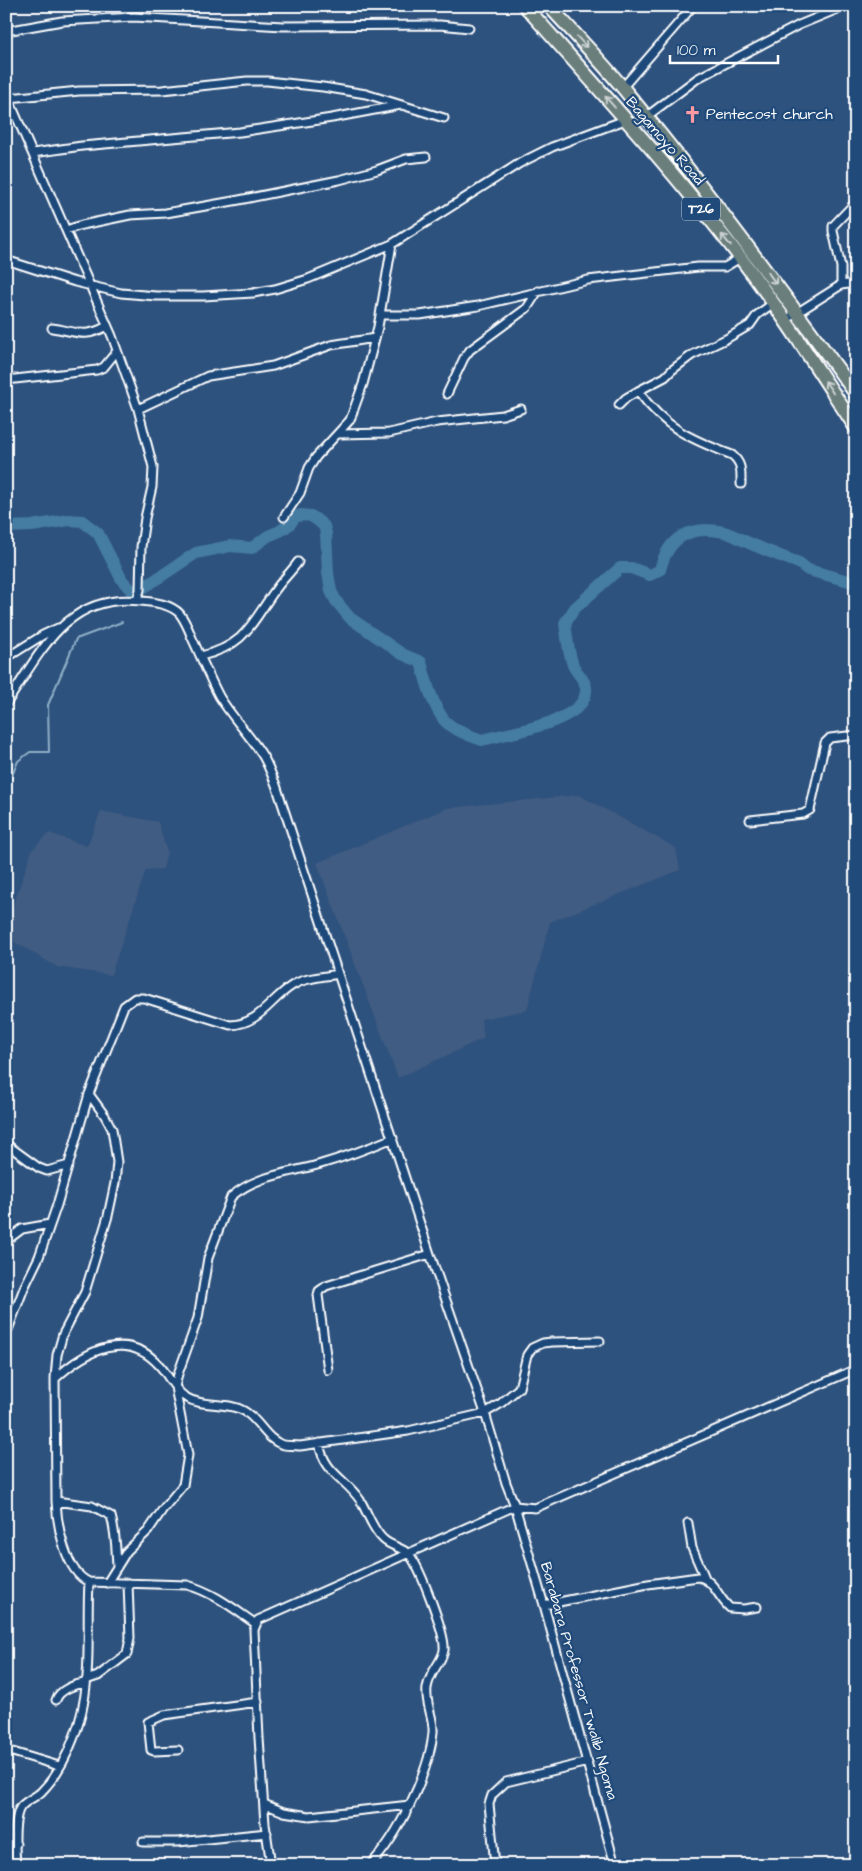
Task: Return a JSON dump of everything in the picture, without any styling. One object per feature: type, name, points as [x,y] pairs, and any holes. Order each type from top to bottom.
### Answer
[{"type":"highway","name":"Bagamoyo Road","points":[[525,6],[673,174],[740,258],[856,428]]},
{"type":"highway","name":"Bagamoyo Road","points":[[549,6],[623,87],[701,183],[856,394]]},
{"type":"street","points":[[623,87],[693,6]]},
{"type":"street","points":[[646,117],[698,78],[799,25],[845,6]]},
{"type":"street","points":[[6,31],[62,21],[134,17],[283,26],[432,25],[469,28]]},
{"type":"street","points":[[137,600],[140,590],[141,547],[152,487],[153,468],[138,409],[107,326],[7,96],[90,90],[162,90],[247,81],[267,81],[343,90],[381,98],[444,118]]},
{"type":"street","points":[[33,153],[204,136],[332,118],[401,104]]},
{"type":"street","points":[[6,260],[90,286],[121,293],[156,296],[253,292],[308,279],[392,244],[520,163],[552,147],[626,120]]},
{"type":"street","points":[[66,230],[130,215],[174,212],[339,180],[377,170],[406,159],[426,157]]},
{"type":"street","points":[[842,285],[833,226],[856,202]]},
{"type":"street","points":[[284,517],[300,493],[309,468],[316,457],[350,420],[363,384],[381,315],[392,244]]},
{"type":"street","points":[[381,315],[410,315],[488,304],[588,280],[698,267],[726,267],[740,258]]},
{"type":"street","points":[[784,320],[842,285],[856,283]]},
{"type":"street","points":[[447,394],[467,354],[527,308],[538,292]]},
{"type":"street","points":[[619,406],[626,398],[665,377],[692,354],[726,339],[750,325],[757,315],[772,304]]},
{"type":"street","points":[[52,328],[82,334],[94,333],[107,326]]},
{"type":"street","points":[[138,409],[208,376],[274,366],[331,345],[375,338]]},
{"type":"street","points":[[6,380],[97,370],[104,367],[117,351]]},
{"type":"street","points":[[638,391],[658,415],[675,430],[689,438],[732,455],[737,459],[741,467],[741,484]]},
{"type":"street","points":[[338,434],[389,433],[437,422],[503,415],[522,409]]},
{"type":"street","points":[[201,656],[225,649],[249,629],[277,587],[298,562]]},
{"type":"street","name":"Barabara Professor Twalib Ngoma","points":[[58,628],[87,608],[115,602],[137,600],[155,602],[167,606],[180,614],[221,699],[263,757],[276,785],[515,1506],[588,1762],[615,1865]]},
{"type":"street","points":[[6,658],[58,628]]},
{"type":"street","points":[[6,704],[58,628]]},
{"type":"street","points":[[750,820],[803,814],[810,810],[825,743],[830,738],[856,735]]},
{"type":"street","points":[[6,1336],[24,1288],[39,1257],[69,1165],[89,1094],[124,1006],[135,998],[144,998],[230,1025],[241,1025],[255,1018],[295,984],[338,974]]},
{"type":"street","points":[[89,1094],[106,1116],[112,1130],[117,1162],[108,1216],[85,1292],[63,1334],[57,1355],[55,1378],[56,1516],[66,1554],[80,1578],[89,1582],[172,1584],[199,1588],[256,1624]]},
{"type":"street","points":[[106,1583],[127,1552],[148,1532],[163,1509],[183,1486],[188,1455],[175,1387],[198,1318],[208,1258],[232,1197],[239,1190],[263,1179],[359,1152],[393,1138]]},
{"type":"street","points":[[6,1144],[39,1168],[47,1171],[69,1165]]},
{"type":"street","points":[[6,1241],[22,1229],[50,1224]]},
{"type":"street","points":[[328,1370],[318,1295],[321,1288],[430,1254]]},
{"type":"street","points":[[6,1319],[16,1313]]},
{"type":"street","points":[[55,1378],[78,1360],[94,1351],[114,1346],[130,1346],[144,1352],[159,1364],[183,1397],[195,1402],[243,1410],[252,1416],[272,1439],[284,1445],[300,1446],[408,1431],[485,1413],[500,1404],[519,1388],[527,1355],[532,1348],[543,1343],[552,1342],[600,1342]]},
{"type":"street","points":[[271,1865],[266,1833],[254,1642],[254,1630],[262,1617],[515,1506],[535,1508],[855,1371]]},
{"type":"street","points":[[319,1443],[324,1462],[355,1493],[378,1533],[393,1546],[409,1554],[426,1587],[444,1642],[440,1661],[430,1676],[426,1700],[433,1723],[427,1760],[410,1805],[396,1830],[370,1865]]},
{"type":"street","points":[[56,1501],[92,1506],[111,1516],[114,1526],[117,1567]]},
{"type":"street","points":[[688,1523],[692,1548],[705,1578],[730,1608],[744,1609],[757,1607]]},
{"type":"street","points":[[544,1605],[648,1584],[698,1577],[705,1578]]},
{"type":"street","points":[[16,1865],[17,1815],[21,1806],[39,1794],[51,1782],[77,1728],[82,1712],[88,1666],[89,1582]]},
{"type":"street","points":[[56,1700],[60,1692],[98,1676],[127,1654],[130,1638],[128,1583]]},
{"type":"street","points":[[178,1750],[151,1750],[148,1722],[174,1714],[258,1702]]},
{"type":"street","points":[[6,1750],[59,1766]]},
{"type":"street","points":[[495,1865],[489,1804],[492,1794],[506,1782],[588,1762]]},
{"type":"street","points":[[264,1804],[284,1812],[309,1816],[410,1805]]},
{"type":"street","points":[[143,1842],[178,1842],[266,1833]]},
{"type":"street","points":[[6,1845],[16,1844]]},
{"type":"shaded area","points":[[579,795],[676,848],[680,870],[550,922],[527,1010],[481,1019],[484,1038],[398,1078],[317,863],[447,808]]},
{"type":"shaded area","points":[[101,811],[158,822],[167,852],[163,869],[146,870],[111,975],[57,967],[6,937],[6,926],[32,850],[49,833],[87,846]]},
{"type":"waterway","points":[[838,412],[856,442]]},
{"type":"waterway","points":[[6,527],[32,526],[69,520],[82,521],[98,533],[122,580],[132,591],[140,590],[196,553],[230,546],[252,548],[268,536],[290,524],[295,517],[301,515],[311,516],[324,526],[328,573],[331,591],[336,601],[350,618],[402,654],[421,662],[433,700],[444,720],[456,729],[482,740],[526,730],[560,718],[574,710],[583,700],[586,688],[571,660],[565,623],[575,608],[620,568],[631,568],[650,575],[660,570],[669,549],[682,536],[691,532],[701,530],[724,532],[799,563],[808,570],[856,583]]},
{"type":"waterway","points":[[6,790],[18,761],[30,752],[49,752],[48,705],[76,639],[122,622]]},
{"type":"place","name":"Pentecost church","points":[[692,114]]}]
